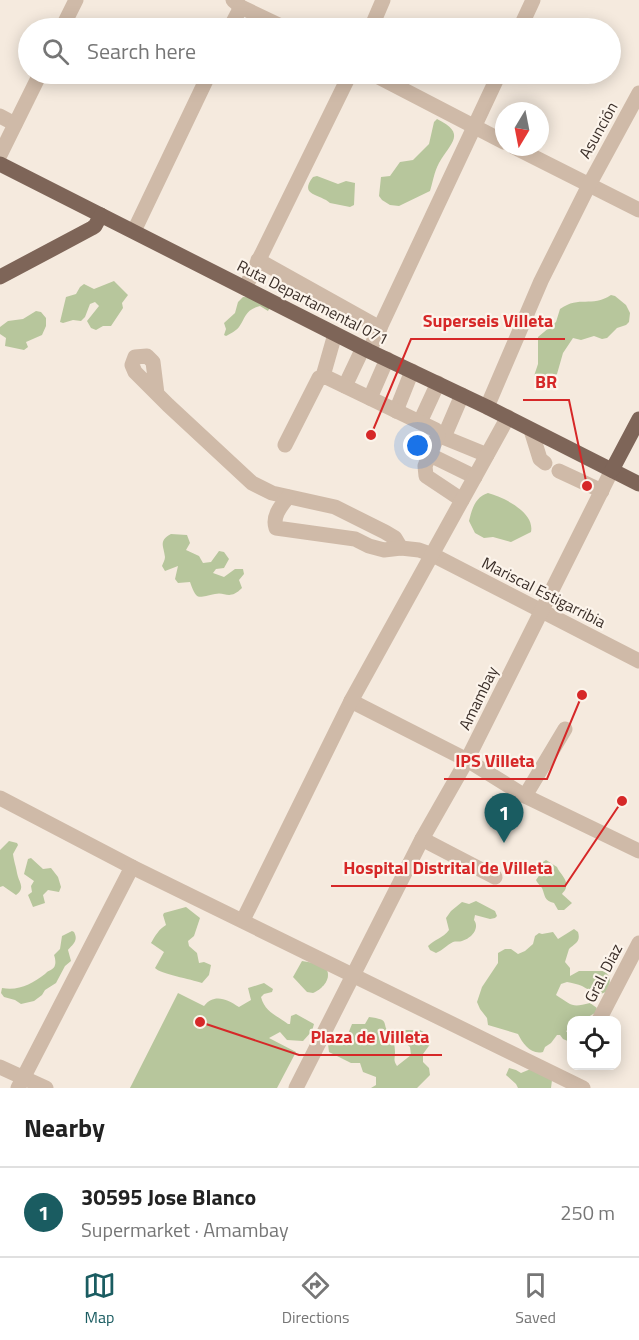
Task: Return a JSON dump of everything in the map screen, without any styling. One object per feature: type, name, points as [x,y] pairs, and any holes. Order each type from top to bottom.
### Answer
[{"type":"main road","name":"Ruta Departamental 071","points":[[0,164],[335,334],[487,406],[639,484]]},
{"type":"main road","points":[[0,277],[95,226],[101,215]]},
{"type":"main road","name":"Amambay","points":[[612,470],[639,419]]},
{"type":"street","points":[[67,18],[76,0]]},
{"type":"street","points":[[375,18],[383,0]]},
{"type":"street","points":[[525,18],[533,0]]},
{"type":"street","points":[[233,18],[237,3],[266,18]]},
{"type":"street","points":[[0,155],[35,84]]},
{"type":"street","points":[[134,231],[204,84]]},
{"type":"street","points":[[245,288],[345,84]]},
{"type":"street","points":[[392,84],[495,137]]},
{"type":"street","points":[[345,386],[380,328],[494,84]]},
{"type":"street","name":"Asunción","points":[[487,406],[541,281],[589,185],[639,93]]},
{"type":"street","points":[[0,116],[15,124]]},
{"type":"street","points":[[532,156],[639,210]]},
{"type":"street","points":[[258,260],[380,328]]},
{"type":"street","points":[[285,445],[319,378],[323,376],[335,334]]},
{"type":"street","points":[[370,398],[387,359]]},
{"type":"street","points":[[396,411],[412,371]]},
{"type":"street","points":[[323,376],[436,430],[441,436],[488,455]]},
{"type":"street","points":[[420,422],[438,383]]},
{"type":"street","points":[[157,394],[252,483],[272,493],[335,507],[385,532],[394,538],[401,548]]},
{"type":"street","points":[[462,395],[425,466],[426,476],[462,500]]},
{"type":"street","points":[[243,920],[351,701],[507,417]]},
{"type":"street","points":[[531,430],[540,459],[545,463]]},
{"type":"street","points":[[430,455],[475,477]]},
{"type":"street","name":"Amambay","points":[[296,1088],[310,1065],[422,839],[467,760],[612,470]]},
{"type":"street","points":[[559,471],[602,491]]},
{"type":"street","name":"Mariscal Estigarribia","points":[[288,497],[276,515],[276,528],[355,539],[384,550],[401,548],[419,550],[433,555],[639,661]]},
{"type":"street","points":[[351,701],[467,760],[525,796],[639,851]]},
{"type":"street","points":[[525,796],[565,729]]},
{"type":"street","points":[[0,798],[132,867],[243,920],[566,1084],[583,1088]]},
{"type":"street","points":[[422,839],[495,877]]},
{"type":"street","points":[[21,1083],[132,867]]},
{"type":"street","name":"Gral. Diaz","points":[[601,1016],[639,943]]},
{"type":"street","points":[[0,1067],[21,1083],[45,1088]]},
{"type":"street","points":[[566,1084],[573,1070]]},
{"type":"green space","points":[[437,119],[452,129],[454,139],[437,166],[430,191],[399,206],[390,205],[379,196],[381,177],[390,176],[400,162],[413,160],[429,144],[434,122]]},
{"type":"green space","points":[[317,176],[338,184],[346,181],[355,183],[354,205],[350,207],[330,203],[312,194],[308,188],[309,183],[313,177]]},
{"type":"green space","points":[[114,281],[128,295],[122,303],[123,308],[111,326],[103,326],[96,330],[91,328],[87,321],[99,306],[95,302],[90,304],[81,321],[60,322],[66,297],[76,294],[84,284],[94,289]]},
{"type":"green space","points":[[611,295],[626,305],[630,313],[629,322],[617,328],[607,338],[594,336],[581,340],[573,338],[563,353],[557,374],[546,382],[535,381],[534,376],[538,364],[538,337],[556,322],[560,309],[574,303],[597,301]]},
{"type":"green space","points":[[243,297],[264,298],[271,305],[268,311],[260,306],[251,310],[238,328],[226,336],[224,335],[226,329],[224,323],[235,313],[238,302]]},
{"type":"green space","points":[[36,311],[41,312],[46,318],[46,326],[42,335],[26,342],[28,347],[24,350],[5,346],[6,338],[0,334],[0,327],[8,321],[23,319]]},
{"type":"green space","points":[[488,493],[517,506],[528,518],[531,532],[511,542],[493,537],[484,538],[475,533],[469,521],[471,512],[477,500]]},
{"type":"green space","points":[[171,534],[187,535],[190,543],[186,550],[199,556],[203,563],[211,562],[219,551],[224,552],[229,559],[224,568],[216,569],[213,573],[224,577],[235,569],[243,569],[244,574],[239,580],[242,588],[230,595],[218,593],[199,597],[194,593],[190,582],[178,583],[175,579],[178,566],[165,571],[162,566],[165,557],[163,541]]},
{"type":"green space","points":[[9,841],[18,845],[13,854],[21,890],[16,895],[3,886],[0,887],[0,850]]},
{"type":"green space","points":[[31,858],[43,869],[51,868],[58,877],[61,887],[59,892],[48,890],[43,895],[45,903],[33,907],[28,895],[32,892],[31,886],[34,881],[24,874],[28,859]]},
{"type":"green space","points":[[546,860],[557,867],[566,881],[566,888],[562,894],[572,903],[564,910],[558,910],[554,903],[547,899],[536,880]]},
{"type":"green space","points":[[476,901],[495,911],[497,916],[490,919],[475,915],[476,926],[469,938],[453,942],[436,953],[430,950],[428,946],[449,930],[446,918],[451,911],[462,902],[469,904]]},
{"type":"green space","points":[[186,907],[200,918],[194,936],[188,941],[189,946],[197,953],[199,963],[204,962],[211,965],[209,975],[202,983],[155,968],[164,952],[151,943],[166,925],[164,913]]},
{"type":"green space","points":[[574,929],[578,932],[579,938],[569,949],[565,962],[570,968],[570,976],[579,971],[604,971],[610,978],[609,983],[606,992],[599,994],[577,984],[567,982],[561,984],[556,995],[572,1005],[590,1003],[597,1008],[595,1013],[590,1016],[567,1016],[567,1041],[557,1035],[543,1052],[535,1052],[525,1045],[518,1034],[488,1025],[487,1018],[477,1002],[482,987],[498,963],[498,953],[505,949],[511,949],[518,954],[525,951],[533,944],[535,936],[539,933],[553,932],[558,939]]},
{"type":"green space","points":[[72,931],[76,938],[68,950],[71,961],[65,966],[56,983],[34,1001],[21,1004],[4,997],[1,993],[2,988],[25,986],[53,968],[54,955],[60,949],[62,936]]},
{"type":"green space","points":[[302,961],[320,964],[327,970],[328,977],[325,984],[313,993],[307,992],[293,977]]},
{"type":"green space","points":[[264,983],[273,989],[272,992],[261,997],[265,1006],[272,1013],[288,1024],[290,1024],[291,1016],[296,1014],[314,1024],[312,1031],[303,1041],[287,1040],[280,1032],[269,1038],[296,1052],[277,1088],[130,1088],[178,993],[204,1006],[216,998],[239,1007],[251,1000],[248,988]]},
{"type":"green space","points":[[369,1017],[384,1022],[394,1042],[397,1066],[411,1055],[410,1047],[400,1037],[403,1030],[420,1030],[429,1035],[431,1043],[423,1054],[423,1062],[429,1068],[430,1075],[417,1088],[371,1088],[376,1085],[376,1077],[363,1072],[360,1063],[351,1063],[329,1052],[328,1044],[332,1037],[348,1034],[352,1024],[365,1024]]},
{"type":"green space","points":[[509,1068],[521,1073],[533,1068],[552,1080],[551,1088],[518,1088],[506,1075]]},
{"type":"place","name":"Superseis Villeta","points":[[371,435]]},
{"type":"place","name":"BR","points":[[587,486]]},
{"type":"place","name":"IPS Villeta","points":[[582,695]]},
{"type":"place","name":"Hospital Distrital de Villeta","points":[[622,801]]},
{"type":"place","name":"30595 Jose Blanco","points":[[504,843]]},
{"type":"place","name":"Plaza de Villeta","points":[[200,1022]]}]
